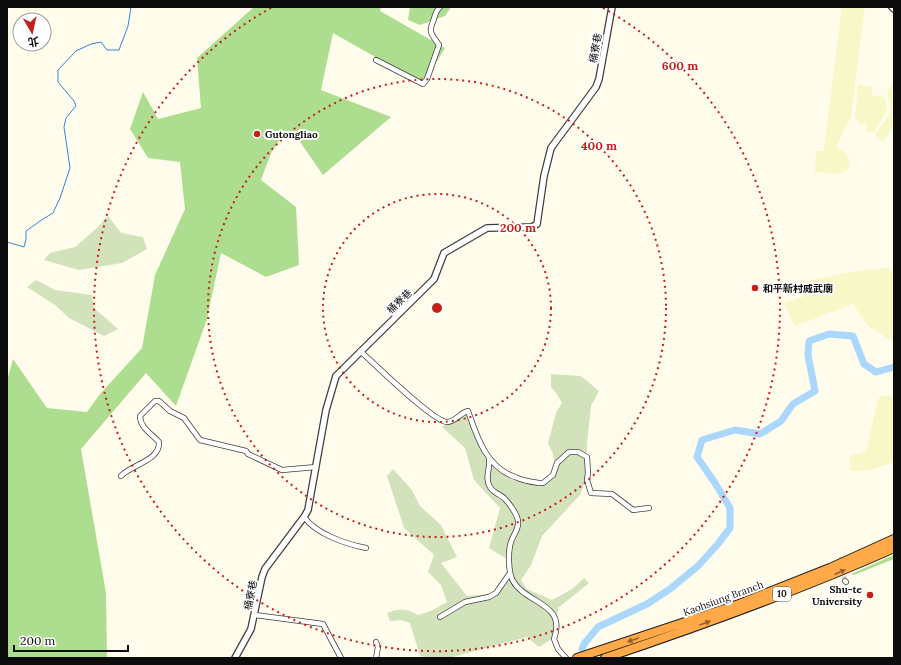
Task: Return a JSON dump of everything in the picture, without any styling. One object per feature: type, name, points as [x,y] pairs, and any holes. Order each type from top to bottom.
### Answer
[{"type":"highway","name":"Kaohsiung Branch","points":[[577,658],[746,601],[830,568],[894,539]]},
{"type":"highway","name":"Kaohsiung Branch","points":[[605,658],[826,578],[894,548]]},
{"type":"street","points":[[376,60],[423,84],[427,79],[439,45],[430,32],[430,28],[437,10],[440,7]]},
{"type":"street","name":"桶寮巷","points":[[235,658],[251,629],[265,569],[308,510],[326,410],[333,380],[360,351],[434,279],[444,253],[487,228],[532,227],[537,224],[544,176],[551,148],[596,87],[599,80],[612,7]]},
{"type":"street","points":[[360,351],[426,411],[445,422],[458,418],[464,412],[468,411],[478,439],[489,458],[501,470],[514,477],[543,483],[553,475],[557,463],[569,452],[578,452],[587,457],[587,480],[591,493],[612,494],[632,510],[648,508]]},
{"type":"street","points":[[121,476],[130,468],[152,457],[160,447],[159,442],[145,428],[140,418],[140,416],[155,401],[159,400],[170,411],[184,418],[200,440],[246,451],[248,454],[282,470],[316,467]]},
{"type":"street","points":[[489,458],[490,464],[487,473],[487,481],[491,489],[505,498],[518,520],[518,526],[511,542],[510,573],[513,581],[520,591],[549,609],[557,623],[557,632],[554,639],[558,649],[566,658]]},
{"type":"street","points":[[304,517],[309,524],[329,535],[351,545],[366,548]]},
{"type":"street","points":[[440,617],[465,602],[489,597],[496,593],[510,573]]},
{"type":"street","points":[[255,615],[323,624],[341,658]]},
{"type":"street","points":[[376,642],[378,647],[376,658]]},
{"type":"green space","points":[[254,7],[381,7],[380,11],[445,48],[423,84],[333,33],[321,90],[391,117],[323,175],[296,136],[281,138],[271,153],[261,180],[296,207],[299,265],[266,277],[221,253],[207,319],[176,406],[146,373],[81,449],[106,593],[107,658],[7,658],[7,381],[13,359],[47,408],[87,412],[100,394],[142,348],[155,275],[185,209],[180,162],[148,158],[130,129],[143,92],[158,119],[201,108],[197,58]]},
{"type":"green space","points":[[410,7],[451,7],[445,16],[420,25],[408,20]]},
{"type":"green space","points":[[842,7],[865,7],[851,117],[838,142],[837,148],[846,153],[849,159],[849,168],[839,174],[815,172],[816,151],[824,151]]},
{"type":"green space","points":[[858,85],[872,87],[872,95],[884,97],[887,110],[874,132],[866,132],[867,123],[860,124],[855,117]]},
{"type":"green space","points":[[891,85],[894,85],[894,126],[883,142],[875,135],[889,115],[891,107],[887,95]]},
{"type":"green space","points":[[108,216],[121,233],[143,237],[147,249],[122,263],[79,270],[44,260],[50,253],[75,247],[97,228]]},
{"type":"green space","points":[[888,268],[894,273],[894,342],[868,326],[853,304],[795,326],[784,303],[805,296],[799,283],[855,271]]},
{"type":"green space","points":[[36,280],[55,290],[92,295],[94,308],[118,329],[104,336],[69,318],[55,305],[27,287]]},
{"type":"green space","points":[[551,374],[581,376],[599,391],[591,406],[587,444],[586,479],[580,495],[542,536],[531,565],[521,580],[527,589],[552,600],[572,589],[584,578],[589,583],[558,608],[555,630],[552,639],[539,647],[527,637],[449,658],[430,658],[420,656],[410,623],[401,620],[390,621],[387,613],[396,610],[403,610],[419,615],[433,610],[447,602],[441,585],[428,572],[434,555],[404,528],[387,476],[393,469],[412,490],[420,506],[441,525],[457,557],[441,563],[467,596],[489,594],[500,588],[512,562],[489,548],[500,508],[474,480],[465,448],[442,427],[464,412],[474,420],[481,441],[497,468],[512,480],[532,483],[546,482],[556,470],[553,454],[548,443],[556,413],[562,403],[551,387]]},
{"type":"green space","points":[[884,395],[894,397],[894,462],[870,470],[851,471],[849,456],[866,451],[878,399]]},
{"type":"green space","points":[[894,555],[894,559],[854,575],[851,574]]},
{"type":"waterway","points":[[7,242],[24,247],[26,231],[53,213],[60,198],[70,168],[64,127],[66,118],[76,106],[74,101],[58,82],[58,70],[76,51],[91,44],[101,42],[107,50],[119,50],[128,26],[131,7]]},
{"type":"waterway","points":[[582,649],[584,644],[598,627],[647,604],[670,589],[698,566],[730,528],[730,508],[697,457],[702,440],[735,430],[760,434],[781,421],[793,404],[815,391],[808,355],[809,341],[829,334],[853,336],[864,364],[876,372],[894,367]]},
{"type":"waterway","points":[[580,654],[582,649]]},
{"type":"tunnel","points":[[841,557],[845,581]]},
{"type":"place","name":"Gutongliao","points":[[257,134]]},
{"type":"place","name":"和平新村威武廟","points":[[755,288]]},
{"type":"place","name":"Shu-te University","points":[[870,595]]}]
